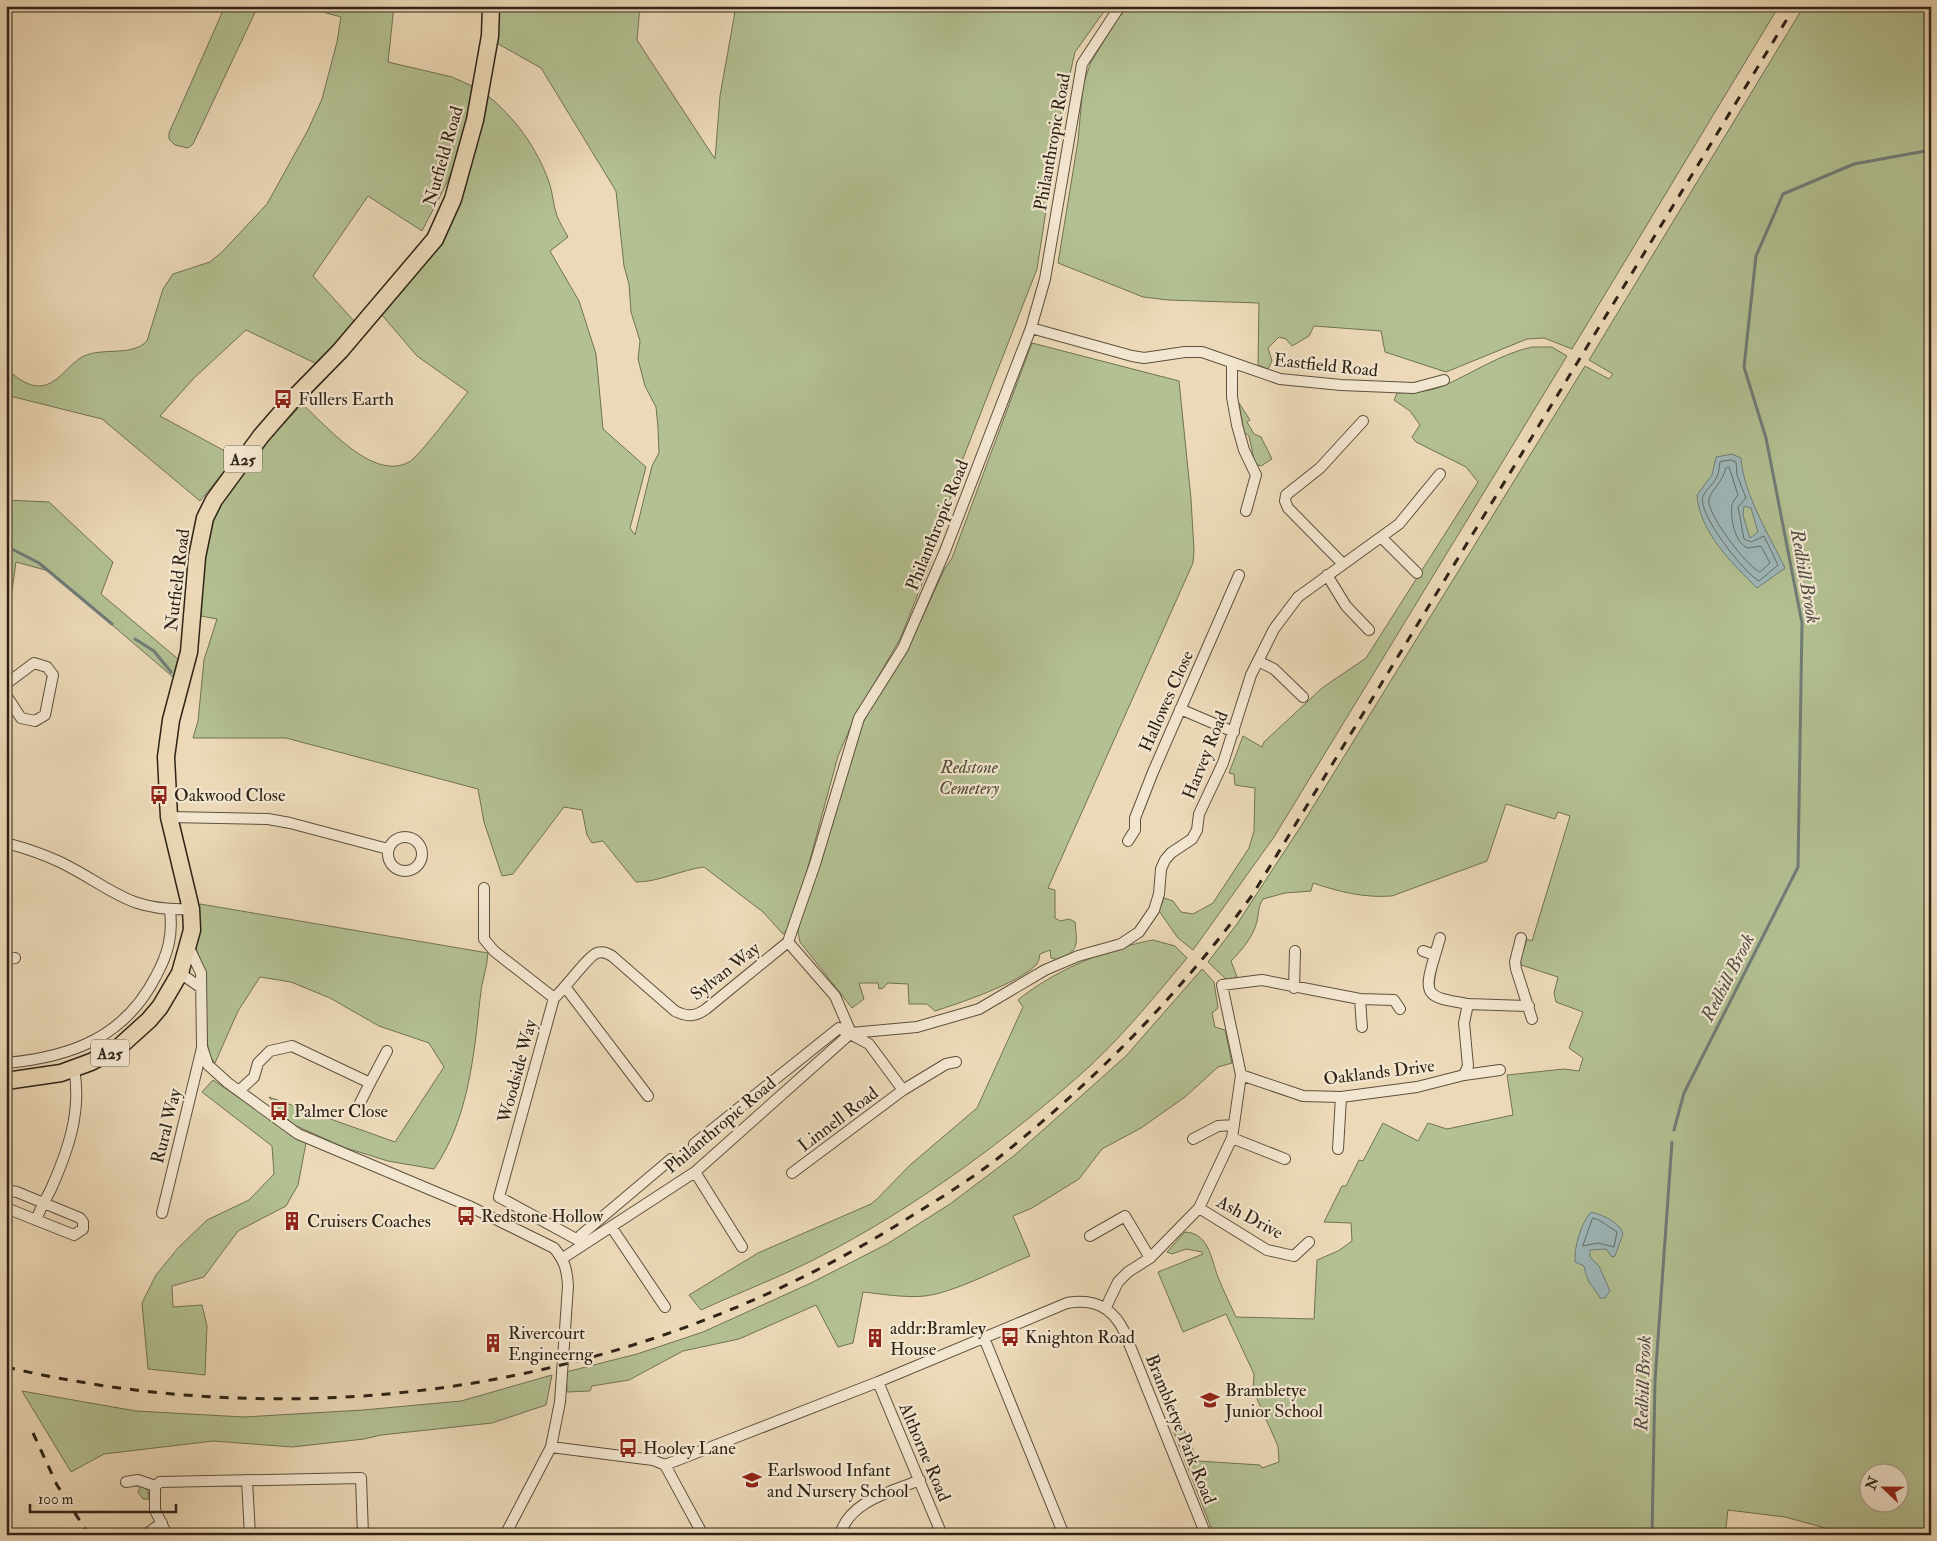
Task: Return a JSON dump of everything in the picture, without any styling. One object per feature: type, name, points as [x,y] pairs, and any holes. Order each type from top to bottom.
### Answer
[{"type":"main road","name":"Nutfield Road","points":[[180,972],[189,948],[192,930],[191,910],[169,817],[166,780],[168,737],[189,652],[197,557],[206,518],[219,492],[261,436],[294,398],[359,330],[434,238],[453,199],[475,120],[490,36],[490,6]]},
{"type":"main road","name":"A25","points":[[6,1081],[46,1076],[74,1069],[105,1056],[130,1038],[160,1007],[180,972]]},
{"type":"street","name":"Philanthropic Road","points":[[788,942],[815,864],[859,718],[907,640],[944,551],[1031,328],[1045,279],[1082,64],[1120,6]]},
{"type":"street","name":"Eastfield Road","points":[[1031,328],[1144,358],[1185,352],[1202,352],[1216,355],[1232,363],[1280,379],[1332,384],[1414,388],[1444,380]]},
{"type":"street","points":[[1232,363],[1231,383],[1237,425],[1244,450],[1256,475],[1246,511]]},
{"type":"street","points":[[1343,564],[1288,508],[1285,501],[1286,495],[1325,462],[1363,421]]},
{"type":"street","name":"Harvey Road","points":[[851,1033],[917,1027],[979,1009],[1045,970],[1078,956],[1120,944],[1139,932],[1154,910],[1159,894],[1161,869],[1170,853],[1192,839],[1197,830],[1204,799],[1223,763],[1258,660],[1274,629],[1298,597],[1399,524],[1440,474]]},
{"type":"street","points":[[1382,538],[1417,573]]},
{"type":"street","name":"Hallowes Close","points":[[1128,840],[1136,830],[1135,818],[1144,793],[1239,575]]},
{"type":"street","points":[[1327,576],[1346,606],[1369,630]]},
{"type":"street","points":[[1258,660],[1274,669],[1303,697]]},
{"type":"street","points":[[6,684],[34,663],[47,666],[53,675],[45,715],[35,720],[21,718],[6,695]]},
{"type":"street","points":[[1180,710],[1234,732]]},
{"type":"street","points":[[169,817],[268,820],[290,823],[388,849]]},
{"type":"street","points":[[6,843],[60,862],[123,899],[149,907],[191,910]]},
{"type":"street","points":[[484,888],[484,939],[494,951],[554,998]]},
{"type":"street","points":[[6,1063],[68,1052],[96,1040],[138,1007],[169,946],[172,928],[170,910]]},
{"type":"street","points":[[1440,938],[1428,977],[1428,988],[1432,996],[1468,1004],[1529,1006]]},
{"type":"street","points":[[1521,938],[1515,962],[1532,1019]]},
{"type":"street","points":[[788,942],[836,996],[851,1033]]},
{"type":"street","name":"Sylvan Way","points":[[554,998],[566,988],[594,954],[607,953],[670,1007],[685,1015],[696,1015],[706,1009],[788,942]]},
{"type":"street","points":[[189,948],[201,973],[200,987],[203,1006],[202,1047],[208,1065],[298,1134],[469,1206],[554,1248],[563,1258],[567,1269],[568,1286],[560,1402],[551,1447],[505,1535]]},
{"type":"street","points":[[1294,988],[1295,951]]},
{"type":"street","points":[[1423,951],[1435,954]]},
{"type":"street","points":[[180,972],[200,987]]},
{"type":"street","points":[[665,1465],[878,1382],[1067,1303],[1090,1301],[1106,1307],[1118,1282],[1128,1272],[1150,1258],[1199,1208],[1232,1138],[1241,1075],[1222,985],[1262,980],[1294,988],[1360,999],[1394,1000],[1400,1009]]},
{"type":"street","points":[[566,988],[648,1096]]},
{"type":"street","name":"Woodside Way","points":[[554,998],[499,1197],[580,1242]]},
{"type":"street","points":[[1360,999],[1362,1027]]},
{"type":"street","points":[[1464,1075],[1468,1066],[1464,1023],[1468,1004]]},
{"type":"street","points":[[694,1144],[840,1028],[851,1033]]},
{"type":"street","name":"Philanthropic Road","points":[[563,1258],[580,1242],[612,1228],[695,1172],[851,1033]]},
{"type":"street","name":"Linnell Road","points":[[851,1033],[869,1044],[903,1090]]},
{"type":"street","points":[[240,1090],[254,1077],[258,1063],[270,1051],[292,1046],[370,1083]]},
{"type":"street","name":"Rural Way","points":[[162,1213],[202,1047]]},
{"type":"street","points":[[355,1113],[387,1051]]},
{"type":"street","name":"Linnell Road","points":[[792,1173],[903,1090],[946,1064],[956,1062]]},
{"type":"street","points":[[36,1220],[42,1203],[50,1191],[72,1132],[77,1100],[74,1069]]},
{"type":"street","name":"Oaklands Drive","points":[[1241,1075],[1303,1096],[1341,1097],[1417,1087],[1464,1075],[1500,1070]]},
{"type":"street","points":[[1338,1149],[1341,1097]]},
{"type":"street","points":[[1193,1139],[1218,1126],[1234,1125]]},
{"type":"street","points":[[1232,1138],[1285,1159]]},
{"type":"street","points":[[580,1242],[581,1234],[671,1159]]},
{"type":"street","points":[[695,1172],[742,1248]]},
{"type":"street","points":[[6,1190],[80,1218],[83,1222],[83,1230],[74,1235],[6,1208]]},
{"type":"street","name":"Ash Drive","points":[[1199,1208],[1267,1250],[1294,1256],[1310,1242]]},
{"type":"street","points":[[1090,1236],[1125,1216],[1150,1258]]},
{"type":"street","points":[[612,1228],[665,1307]]},
{"type":"street","name":"Brambletye Park Road","points":[[1106,1307],[1117,1318],[1124,1331],[1206,1535]]},
{"type":"street","points":[[984,1338],[1064,1535]]},
{"type":"street","name":"Althorne Road","points":[[878,1382],[942,1535]]},
{"type":"street","points":[[551,1447],[653,1460],[665,1465],[703,1535]]},
{"type":"street","points":[[155,1486],[160,1482],[360,1478],[363,1535]]},
{"type":"street","points":[[126,1482],[138,1480],[155,1486]]},
{"type":"street","points":[[247,1480],[250,1535]]},
{"type":"street","points":[[840,1535],[854,1513],[867,1501],[920,1480]]},
{"type":"street","points":[[155,1486],[155,1510],[168,1535]]},
{"type":"street","points":[[145,1535],[162,1523]]},
{"type":"green space","points":[[225,6],[258,6],[193,144],[188,148],[175,145],[169,139],[169,133]]},
{"type":"green space","points":[[301,6],[394,6],[388,62],[452,77],[472,86],[465,126],[452,171],[422,231],[368,196],[313,276],[355,322],[317,364],[246,330],[194,378],[160,416],[236,457],[200,501],[102,419],[6,395],[6,368],[26,383],[40,386],[46,385],[58,378],[84,356],[92,353],[133,349],[141,346],[147,341],[163,289],[173,274],[210,262],[222,252],[267,204],[308,130],[322,99],[337,42],[341,17]]},
{"type":"green space","points":[[495,6],[640,6],[637,40],[715,159],[720,96],[736,6],[1108,6],[1075,52],[1061,113],[1037,269],[962,461],[930,564],[900,639],[855,717],[838,756],[792,926],[783,934],[763,912],[704,867],[653,880],[636,882],[603,841],[592,843],[587,835],[582,810],[564,807],[513,874],[502,876],[484,822],[478,789],[286,738],[193,738],[198,721],[204,660],[217,619],[201,616],[203,549],[208,528],[215,511],[235,478],[302,404],[337,437],[366,458],[380,464],[395,466],[409,462],[414,458],[468,392],[417,356],[382,315],[440,244],[486,94],[524,134],[538,156],[549,182],[557,216],[568,237],[550,251],[579,301],[596,354],[603,429],[646,467],[630,528],[635,535],[652,466],[659,453],[658,427],[656,407],[645,386],[638,359],[640,341],[631,312],[616,191],[541,68],[493,41]]},
{"type":"green space","points":[[1130,6],[1779,6],[1572,349],[1544,338],[1527,339],[1446,372],[1385,352],[1381,331],[1314,326],[1309,336],[1292,346],[1286,339],[1279,337],[1268,348],[1272,361],[1268,369],[1258,365],[1259,303],[1168,300],[1143,297],[1058,263],[1078,141],[1083,85],[1091,62],[1118,18]]},
{"type":"green space","points":[[1804,6],[1931,6],[1931,1533],[1829,1529],[1785,1517],[1728,1510],[1725,1535],[1214,1535],[1173,1430],[1183,1428],[1198,1461],[1260,1465],[1262,1468],[1279,1462],[1278,1446],[1253,1390],[1254,1374],[1226,1314],[1183,1332],[1158,1272],[1203,1254],[1202,1252],[1186,1249],[1172,1254],[1167,1252],[1185,1232],[1193,1233],[1199,1237],[1208,1248],[1220,1282],[1236,1317],[1314,1319],[1317,1260],[1338,1251],[1352,1241],[1351,1223],[1324,1222],[1342,1186],[1346,1186],[1359,1160],[1363,1161],[1383,1123],[1418,1141],[1428,1123],[1447,1129],[1513,1115],[1507,1075],[1564,1069],[1579,1071],[1583,1058],[1569,1048],[1583,1012],[1556,1002],[1554,993],[1558,977],[1521,965],[1520,960],[1527,939],[1532,941],[1570,816],[1558,812],[1555,819],[1506,804],[1487,861],[1392,896],[1352,894],[1313,883],[1311,891],[1285,893],[1263,899],[1250,938],[1231,961],[1237,977],[1228,981],[1208,962],[1237,924],[1303,823],[1585,366],[1609,379],[1613,374],[1589,360]]},
{"type":"green space","name":"Redstone Cemetery","points":[[1032,343],[1179,381],[1191,499],[1193,563],[1048,888],[1055,890],[1055,918],[1060,921],[1069,919],[1075,922],[1076,945],[1071,953],[1059,960],[1051,958],[1050,950],[1040,954],[1036,965],[1017,979],[989,992],[935,1011],[927,1004],[909,1004],[908,984],[888,983],[879,989],[878,983],[859,983],[864,999],[852,1008],[800,942],[798,932],[800,920],[858,733],[869,711],[905,655],[944,570],[952,558]]},
{"type":"green space","points":[[1532,347],[1552,347],[1567,356],[1274,837],[1193,950],[1178,938],[1159,911],[1164,898],[1173,901],[1181,912],[1193,914],[1213,903],[1249,848],[1254,831],[1255,788],[1235,785],[1234,774],[1229,773],[1243,736],[1262,747],[1264,742],[1322,688],[1366,658],[1478,482],[1466,467],[1416,442],[1412,437],[1420,425],[1410,411],[1394,400],[1397,393],[1438,388],[1509,354]]},
{"type":"green space","points":[[1239,403],[1250,420],[1247,422],[1254,434],[1261,437],[1272,459],[1261,466],[1255,464],[1249,436],[1244,432]]},
{"type":"green space","points":[[6,500],[49,502],[113,562],[101,594],[178,659],[173,677],[49,571],[16,562],[12,591],[6,590]]},
{"type":"green space","points":[[200,904],[488,953],[472,1065],[462,1109],[455,1130],[434,1169],[388,1161],[343,1147],[292,1124],[269,1097],[395,1142],[444,1067],[429,1043],[379,1026],[330,998],[291,982],[260,977],[238,1011],[215,1063],[209,1056],[204,1012],[204,969],[196,948]]},
{"type":"green space","points":[[1153,940],[1175,946],[1187,958],[1129,1026],[1091,1065],[996,1144],[961,1170],[890,1217],[805,1264],[701,1310],[689,1295],[758,1253],[871,1204],[910,1165],[977,1108],[1023,1007],[1018,1000],[1032,989],[1064,970],[1082,962],[1118,949]]},
{"type":"green space","points":[[1202,969],[1214,982],[1218,1008],[1212,1013],[1215,1027],[1225,1030],[1232,1063],[1218,1067],[1185,1097],[1141,1128],[1102,1149],[1079,1179],[1032,1208],[1013,1216],[1030,1256],[964,1285],[937,1294],[894,1296],[863,1292],[853,1343],[838,1347],[816,1305],[739,1339],[683,1351],[629,1380],[592,1386],[590,1391],[567,1392],[566,1372],[637,1354],[703,1332],[811,1283],[887,1244],[950,1204],[1015,1155],[1126,1056]]},
{"type":"green space","points":[[213,1080],[306,1143],[298,1185],[286,1206],[238,1231],[204,1277],[172,1286],[173,1307],[202,1305],[207,1326],[205,1375],[148,1369],[142,1303],[156,1275],[178,1248],[207,1220],[249,1200],[274,1174],[272,1146],[202,1092]]},
{"type":"green space","points":[[552,1375],[546,1405],[492,1423],[292,1447],[213,1441],[104,1454],[71,1472],[22,1391],[136,1411],[244,1417],[363,1410],[461,1401]]},
{"type":"green space","points":[[141,1485],[148,1490],[149,1499],[143,1499],[138,1492]]},
{"type":"water","points":[[1732,454],[1741,458],[1743,472],[1752,501],[1785,568],[1757,588],[1719,546],[1711,535],[1699,509],[1697,495],[1712,475],[1716,457]],"holes":[[[1744,506],[1751,508],[1758,532],[1750,538],[1743,515]]]},
{"type":"water","points":[[1591,1212],[1606,1217],[1615,1223],[1623,1234],[1615,1256],[1612,1257],[1606,1249],[1590,1250],[1590,1257],[1599,1266],[1610,1291],[1605,1298],[1600,1298],[1590,1284],[1584,1266],[1575,1262],[1579,1236],[1584,1222]]},
{"type":"waterway","name":"Redhill Brook","points":[[1674,1130],[1684,1093],[1798,867],[1802,623],[1766,438],[1744,367],[1756,256],[1783,194],[1854,164],[1931,150]]},
{"type":"waterway","points":[[6,546],[39,563],[112,624]]},
{"type":"waterway","points":[[135,639],[154,651],[171,672]]},
{"type":"waterway","name":"Redhill Brook","points":[[1652,1535],[1655,1381],[1672,1142]]},
{"type":"railway","points":[[6,1367],[122,1388],[238,1398],[354,1397],[469,1384],[582,1360],[692,1325],[799,1279],[902,1222],[997,1159],[1068,1099],[1134,1035],[1196,967],[1253,894],[1795,6]]},
{"type":"railway","points":[[33,1433],[57,1485],[89,1535]]},
{"type":"place","name":"Fullers Earth","points":[[283,399]]},
{"type":"place","name":"Oakwood Close","points":[[159,795]]},
{"type":"place","name":"Palmer Close","points":[[279,1111]]},
{"type":"place","name":"Redstone Hollow","points":[[466,1216]]},
{"type":"place","name":"Cruisers Coaches","points":[[292,1221]]},
{"type":"place","name":"Knighton Road","points":[[1010,1337]]},
{"type":"place","name":"addr:Bramley House","points":[[875,1338]]},
{"type":"place","name":"Rivercourt Engineerng","points":[[493,1343]]},
{"type":"place","name":"Brambletye Junior School","points":[[1210,1400]]},
{"type":"place","name":"Hooley Lane","points":[[628,1448]]},
{"type":"place","name":"Earlswood Infant and Nursery School","points":[[752,1480]]}]
